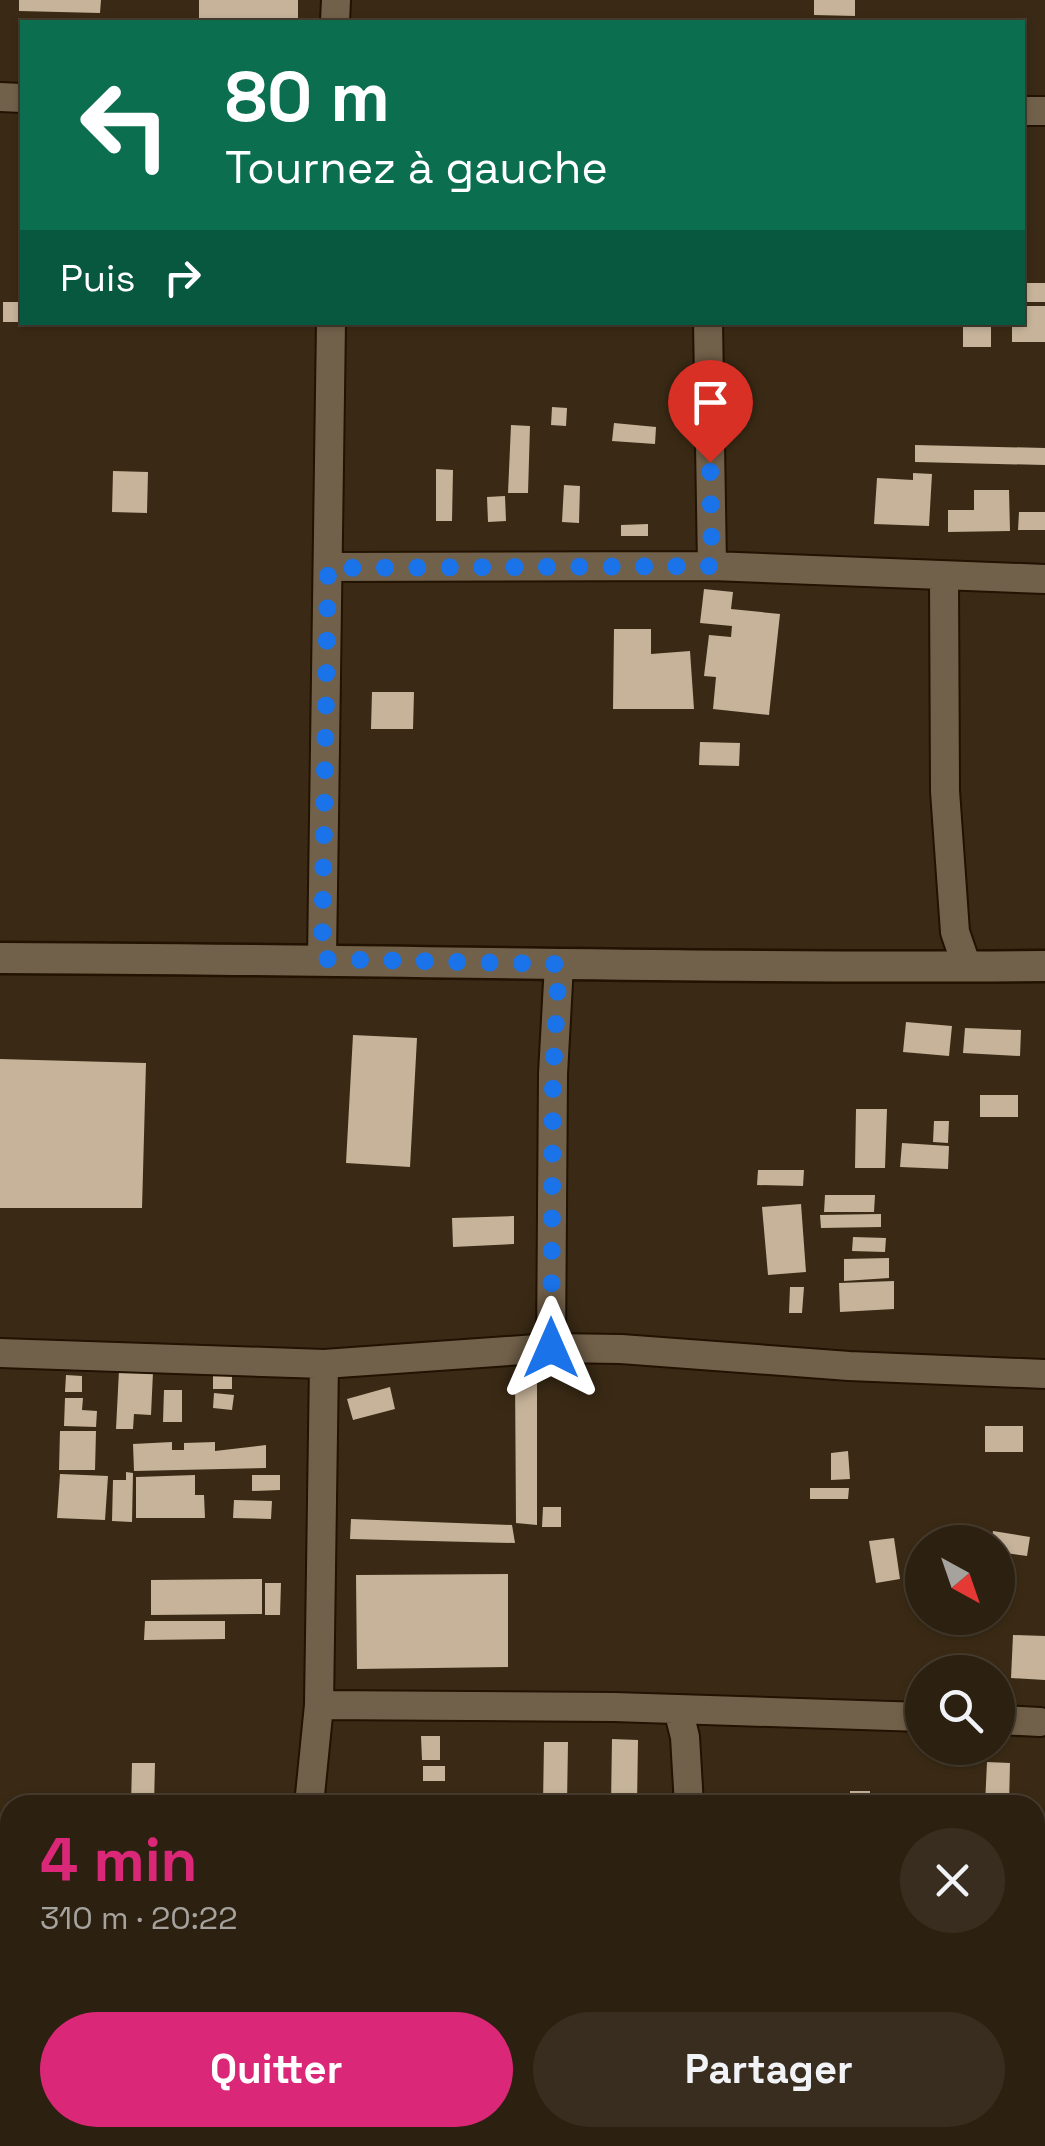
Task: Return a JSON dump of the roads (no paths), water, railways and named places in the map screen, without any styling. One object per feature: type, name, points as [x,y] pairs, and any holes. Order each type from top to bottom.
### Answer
[{"type":"street","points":[[322,959],[331,325]]},
{"type":"street","points":[[708,325],[712,566]]},
{"type":"street","points":[[328,568],[712,566],[1045,579]]},
{"type":"street","points":[[944,576],[945,791],[955,932],[967,967]]},
{"type":"street","points":[[0,958],[322,959],[711,969],[1045,966]]},
{"type":"street","points":[[551,1348],[553,1074],[559,964]]},
{"type":"street","points":[[0,1353],[324,1364],[551,1348],[1045,1374]]},
{"type":"street","points":[[310,1795],[319,1705],[324,1364]]},
{"type":"street","points":[[319,1705],[678,1709],[905,1716]]},
{"type":"street","points":[[678,1709],[685,1736],[688,1795]]},
{"type":"street","points":[[1015,1721],[1040,1722]]}]
